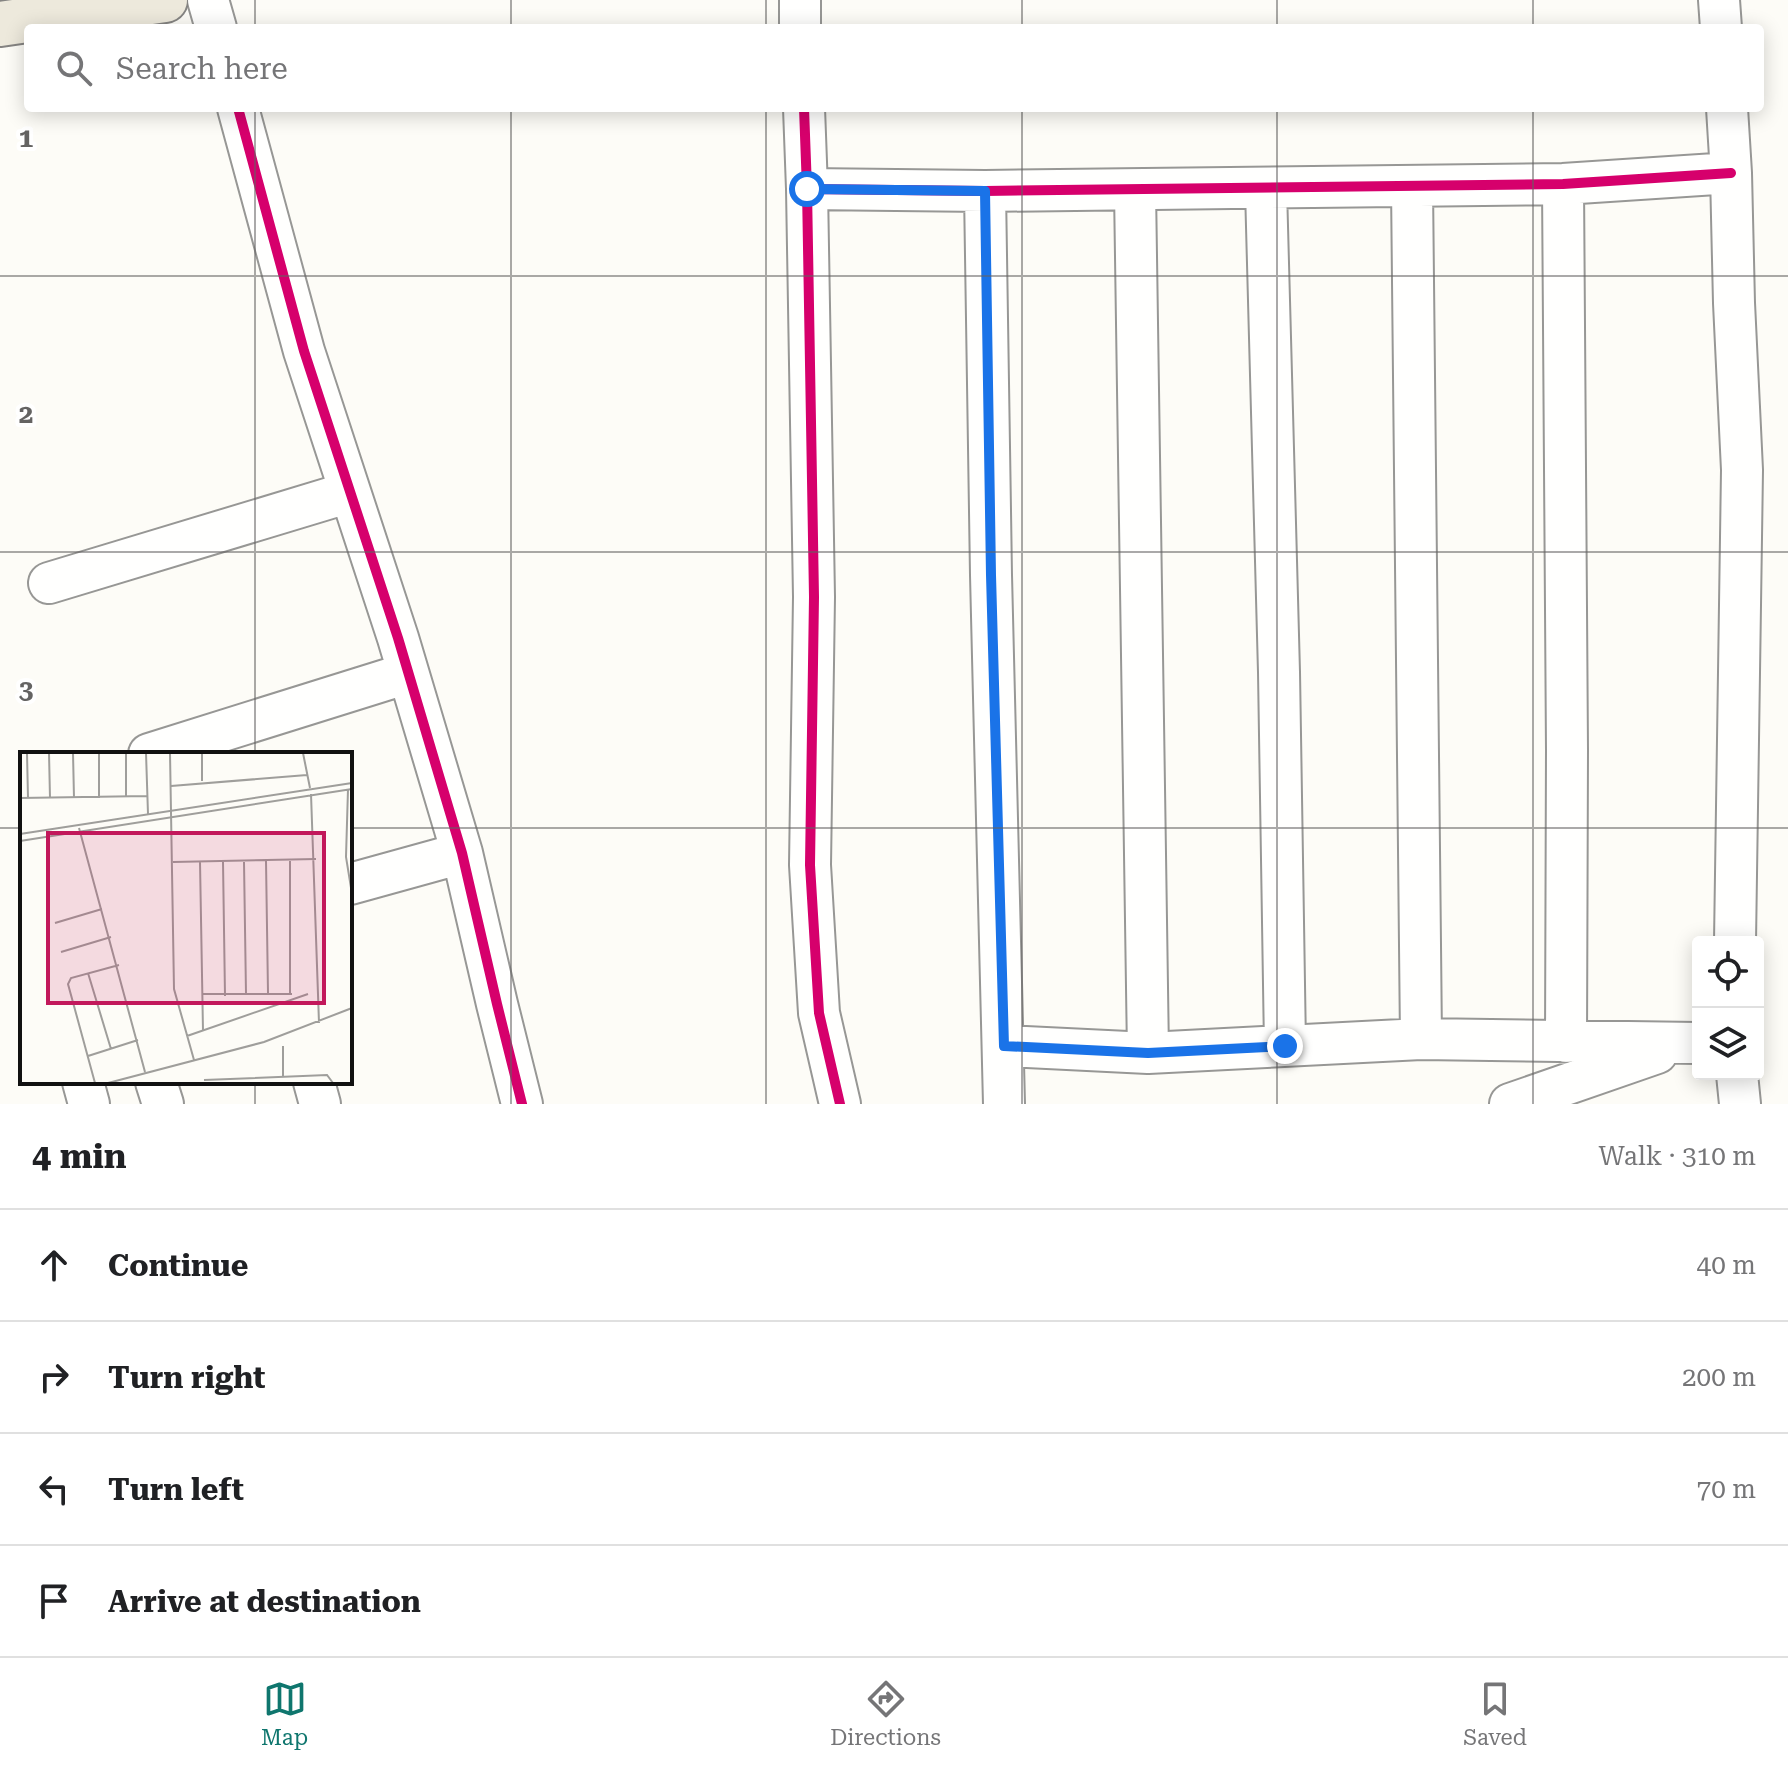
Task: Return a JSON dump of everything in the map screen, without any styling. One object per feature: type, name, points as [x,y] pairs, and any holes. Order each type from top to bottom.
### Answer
[{"type":"main road","points":[[0,24],[165,0]]},
{"type":"street","points":[[208,0],[215,24]]},
{"type":"street","points":[[800,0],[800,24]]},
{"type":"street","points":[[1719,0],[1721,24]]},
{"type":"street","points":[[239,112],[304,351],[408,673],[462,853],[522,1104]]},
{"type":"street","points":[[804,112],[814,597],[810,865],[819,1013],[840,1104]]},
{"type":"street","points":[[1727,112],[1742,470],[1735,936]]},
{"type":"street","points":[[807,189],[985,191],[1563,184],[1731,173]]},
{"type":"street","points":[[1563,184],[1566,1042]]},
{"type":"street","points":[[1412,186],[1421,1039]]},
{"type":"street","points":[[1266,189],[1285,1046]]},
{"type":"street","points":[[1135,190],[1148,1053]]},
{"type":"street","points":[[985,191],[990,559],[1004,1104]]},
{"type":"street","points":[[49,583],[350,492]]},
{"type":"street","points":[[155,752],[408,673]]},
{"type":"street","points":[[352,883],[462,853]]},
{"type":"street","points":[[1004,1046],[1148,1053],[1421,1039],[1691,1043]]},
{"type":"street","points":[[1510,1104],[1691,1043]]},
{"type":"street","points":[[1738,1080],[1740,1104]]},
{"type":"street","points":[[84,1084],[89,1104]]},
{"type":"street","points":[[157,1084],[163,1104]]},
{"type":"street","points":[[315,1084],[320,1104]]},
{"type":"cycle path","points":[[239,112],[304,351],[398,638],[462,853],[522,1104]]},
{"type":"cycle path","points":[[804,112],[814,597],[810,865],[819,1013],[840,1104]]},
{"type":"cycle path","points":[[807,189],[985,191],[1563,184],[1731,173]]},
{"type":"route","points":[[807,189],[985,191],[991,575],[1004,1046],[1148,1053],[1285,1046]]}]
